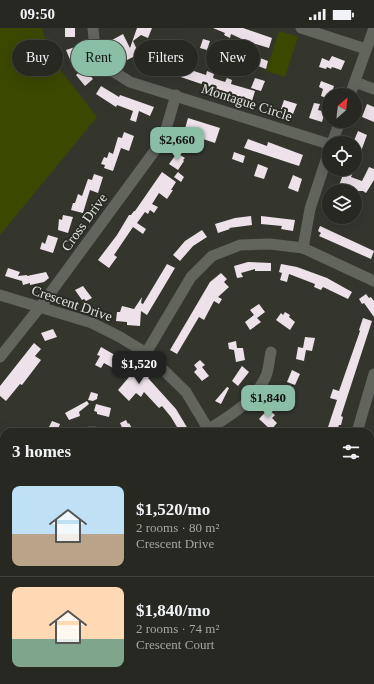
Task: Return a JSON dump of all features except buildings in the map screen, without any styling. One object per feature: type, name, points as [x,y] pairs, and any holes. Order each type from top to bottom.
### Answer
[{"type":"street","name":"Montague Circle","points":[[93,28],[96,50],[111,70],[130,82],[322,141]]},
{"type":"street","points":[[301,28],[366,49]]},
{"type":"street","points":[[353,88],[374,28]]},
{"type":"street","points":[[355,82],[374,89]]},
{"type":"street","name":"Cross Drive","points":[[0,357],[40,307],[156,149],[164,136],[176,95]]},
{"type":"street","points":[[303,248],[310,209],[322,172]]},
{"type":"street","points":[[146,353],[191,277],[212,256],[240,245],[270,244],[303,248],[374,281]]},
{"type":"street","name":"Crescent Drive","points":[[0,295],[92,324],[120,337],[146,353],[186,392],[208,428]]},
{"type":"street","points":[[214,428],[252,398],[266,376],[271,352]]},
{"type":"street","points":[[358,428],[374,374]]},
{"type":"green space","points":[[0,28],[42,28],[46,40],[12,40],[12,76],[63,76],[63,73],[97,117],[0,235]]},
{"type":"green space","points":[[279,31],[298,37],[285,77],[266,71]]}]
